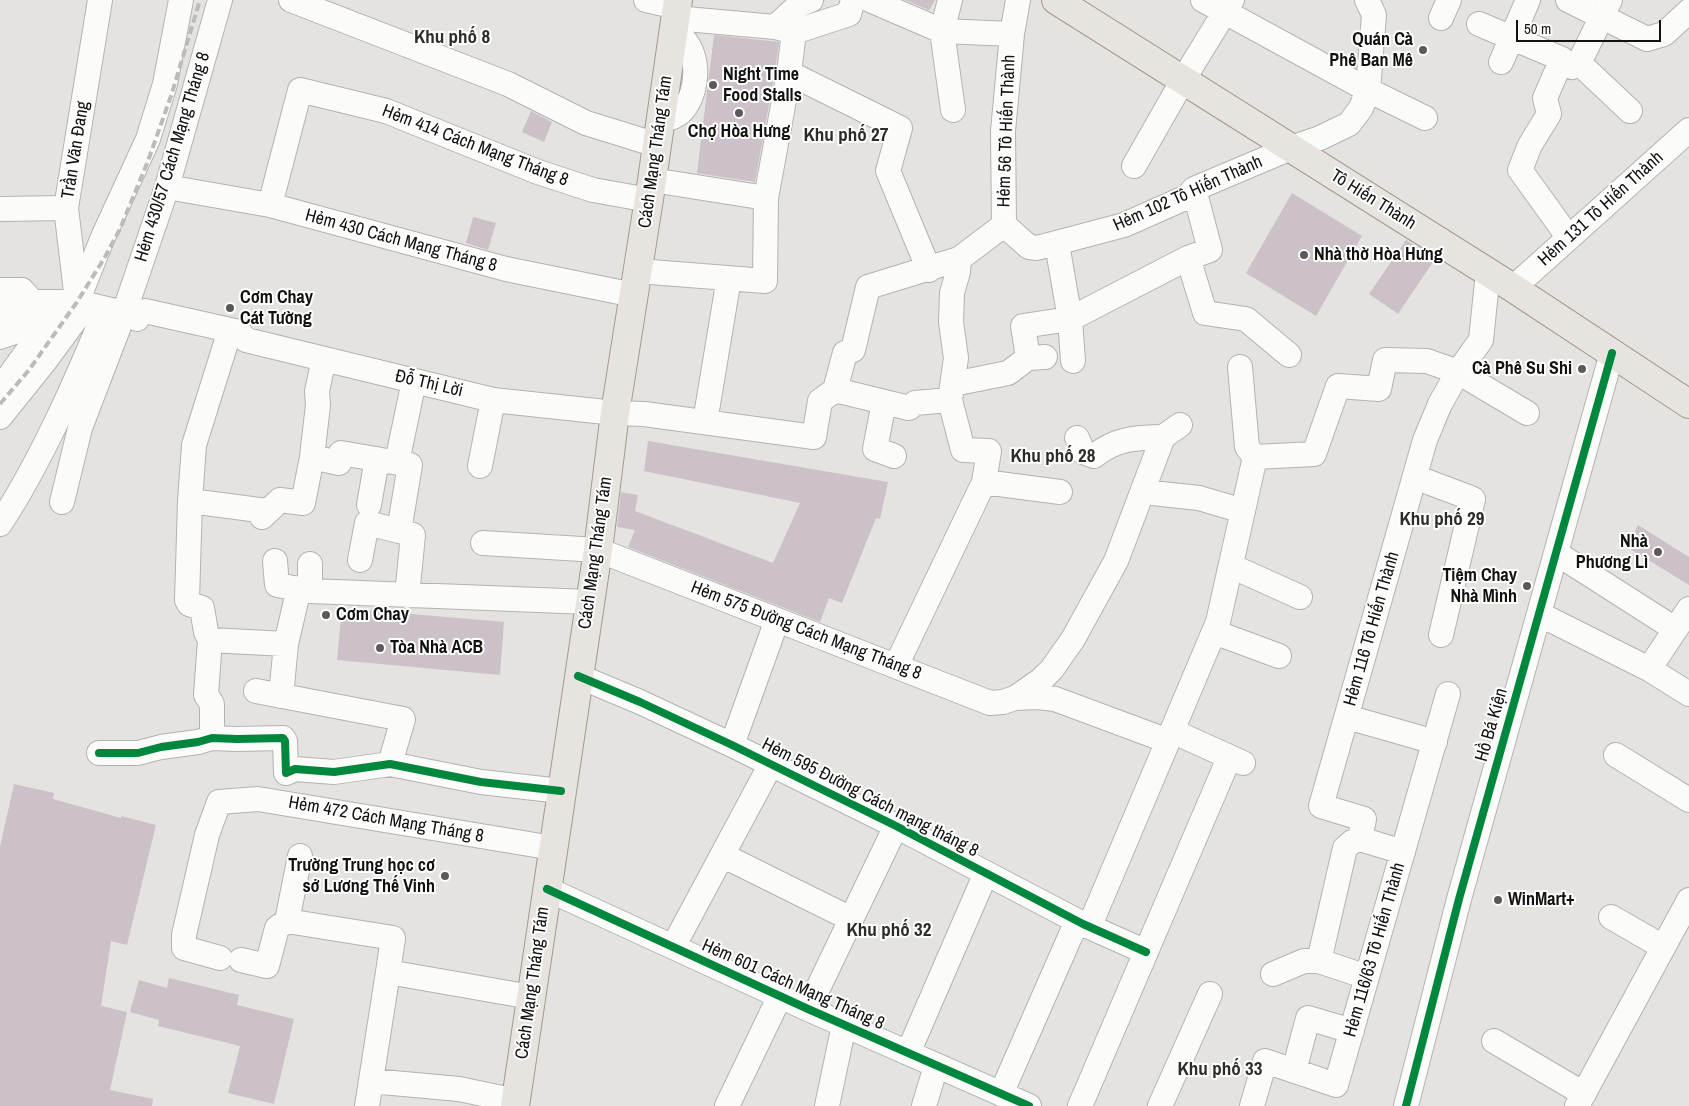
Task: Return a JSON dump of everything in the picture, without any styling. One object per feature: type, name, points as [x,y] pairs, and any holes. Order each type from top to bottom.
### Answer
[{"type":"main road","name":"Tô Hiến Thành","points":[[1056,0],[1488,272],[1689,404]]},
{"type":"main road","name":"Cách Mạng Tháng Tám","points":[[516,1104],[552,848],[598,550],[615,412],[651,190],[676,14]]},
{"type":"street","name":"Trần Văn Ðang","points":[[91,309],[66,208],[100,0]]},
{"type":"street","points":[[0,524],[26,481],[77,377],[103,238],[148,139],[165,84],[181,0]]},
{"type":"street","name":"Hẻm 430/57 Cách Mạng Tháng 8","points":[[91,309],[167,187],[220,0]]},
{"type":"street","points":[[290,0],[508,84],[586,123],[659,133]]},
{"type":"street","points":[[646,0],[676,14],[785,30],[849,14],[853,0]]},
{"type":"street","points":[[766,198],[789,74],[785,30],[799,5],[811,0]]},
{"type":"street","points":[[870,0],[942,31],[1012,34]]},
{"type":"street","points":[[950,0],[942,31],[953,110]]},
{"type":"street","name":"Hẻm 56 Tô Hiến Thành","points":[[834,390],[845,354],[853,350],[868,286],[929,270],[959,259],[1004,225],[1004,131],[1012,34],[1018,0]]},
{"type":"street","points":[[1203,0],[1228,6],[1368,90],[1425,118]]},
{"type":"street","name":"Hẻm 102 Tô Hiến Thành","points":[[1004,225],[1028,247],[1037,248],[1124,225],[1187,197],[1194,190],[1291,148],[1320,138],[1349,124],[1362,108],[1368,90],[1374,15],[1367,0]]},
{"type":"street","points":[[1501,62],[1528,0]]},
{"type":"street","points":[[1568,0],[1606,8],[1647,39],[1664,34],[1688,13]]},
{"type":"street","points":[[1134,166],[1228,6]]},
{"type":"street","points":[[1569,238],[1520,170],[1530,145],[1548,114],[1545,98],[1606,8]]},
{"type":"street","points":[[1479,24],[1571,61],[1630,111]]},
{"type":"street","points":[[789,74],[900,128],[888,171],[929,270]]},
{"type":"street","name":"Hẻm 414 Cách Mạng Tháng 8","points":[[270,206],[300,90],[386,111],[538,172],[594,190],[651,190],[766,198]]},
{"type":"street","name":"Hẻm 131 Tô Hiến Thành","points":[[1513,288],[1689,130]]},
{"type":"street","name":"Hẻm 430 Cách Mạng Tháng 8","points":[[167,187],[270,206],[506,269],[636,283],[729,278],[765,281],[766,198]]},
{"type":"street","points":[[834,390],[910,408],[915,403],[1008,373],[1037,358],[1023,326],[1070,319],[1188,258],[1210,250],[1194,190]]},
{"type":"street","points":[[0,209],[66,208]]},
{"type":"street","points":[[1056,244],[1070,319],[1073,361]]},
{"type":"street","points":[[1188,258],[1205,313],[1246,319],[1289,355]]},
{"type":"street","points":[[896,666],[984,482],[989,451],[963,450],[951,392],[956,358],[951,322],[952,293],[958,272],[959,259]]},
{"type":"street","name":"Hẻm 116 Tô Hiến Thành","points":[[1362,829],[1321,806],[1425,440],[1436,413],[1458,372],[1482,340],[1488,272]]},
{"type":"street","points":[[705,422],[729,278]]},
{"type":"street","points":[[0,290],[22,290],[34,302]]},
{"type":"street","name":"Đỗ Thị Lời","points":[[0,313],[18,312],[34,302],[91,309],[145,311],[239,332],[236,342],[324,359],[493,400],[644,414],[814,437],[820,401],[834,390]]},
{"type":"street","points":[[0,337],[91,309]]},
{"type":"street","points":[[0,388],[91,309]]},
{"type":"street","points":[[0,418],[45,361],[91,309]]},
{"type":"street","points":[[62,502],[80,428],[91,309]]},
{"type":"street","points":[[212,738],[212,704],[206,696],[210,640],[206,632],[203,611],[199,606],[189,604],[187,600],[190,501],[194,445],[236,342]]},
{"type":"street","name":"Hồ Bá Kiện","points":[[1406,1106],[1459,899],[1612,353]]},
{"type":"street","points":[[190,501],[265,514],[280,500],[303,503],[312,457],[318,405],[317,391],[324,359]]},
{"type":"street","points":[[1255,458],[1314,454],[1338,386],[1379,389],[1385,360],[1427,362],[1458,372],[1527,413]]},
{"type":"street","points":[[1001,1094],[1073,930],[1093,918],[1218,622],[1255,458],[1247,447],[1240,367]]},
{"type":"street","points":[[369,505],[387,461],[414,381]]},
{"type":"street","points":[[480,466],[493,400]]},
{"type":"street","points":[[884,402],[875,449],[894,456]]},
{"type":"street","points":[[1015,698],[1041,680],[1052,669],[1074,639],[1116,562],[1143,492],[1172,431],[1116,442],[1094,456],[1083,452],[1077,438]]},
{"type":"street","points":[[312,457],[339,463],[340,453],[410,464],[399,532]]},
{"type":"street","points":[[1415,477],[1473,499],[1441,635]]},
{"type":"street","points":[[984,482],[1060,492]]},
{"type":"street","points":[[1143,492],[1199,498],[1243,511]]},
{"type":"street","points":[[360,560],[367,523],[413,536],[408,596]]},
{"type":"street","name":"Hẻm 575 Đường Cách Mạng Tháng 8","points":[[483,543],[598,550],[990,703],[1003,702],[1015,698]]},
{"type":"street","points":[[1556,553],[1685,616],[1649,669]]},
{"type":"street","points":[[275,561],[277,585],[305,590],[360,594],[589,602]]},
{"type":"street","points":[[281,696],[286,644],[305,590],[310,564]]},
{"type":"street","points":[[1231,566],[1300,597]]},
{"type":"street","points":[[1539,614],[1649,669],[1689,694]]},
{"type":"street","points":[[732,744],[777,620]]},
{"type":"street","points":[[1214,632],[1279,656]]},
{"type":"street","points":[[210,640],[286,644]]},
{"type":"street","name":"Hẻm 595 Đường Cách mạng tháng 8","points":[[578,676],[732,744],[896,826],[1083,924],[1146,952]]},
{"type":"street","points":[[256,691],[403,719],[390,764]]},
{"type":"street","name":"Hẻm 116/63 Tô Hiến Thành","points":[[1252,1106],[1265,1061],[1336,1085],[1448,694]]},
{"type":"street","points":[[1015,698],[1037,697],[1055,699],[1170,736],[1236,760],[1146,952],[1080,1106]]},
{"type":"street","points":[[1347,717],[1435,742]]},
{"type":"street","points":[[99,753],[138,753],[212,738],[283,738],[285,741],[286,773],[295,769],[334,772],[390,764],[481,782],[561,791]]},
{"type":"street","points":[[1616,754],[1689,800]]},
{"type":"street","points":[[673,947],[771,764]]},
{"type":"street","name":"Hẻm 472 Cách Mạng Tháng 8","points":[[287,921],[277,928],[267,966],[184,948],[184,935],[207,835],[219,802],[258,799],[552,848]]},
{"type":"street","name":"Hẻm 595 Đường Cách mạng tháng 8","points":[[808,1010],[896,826]]},
{"type":"street","points":[[1319,960],[1345,848],[1362,829],[1403,852]]},
{"type":"street","points":[[722,855],[851,919]]},
{"type":"street","points":[[300,856],[287,921],[394,938],[367,1106]]},
{"type":"street","name":"Hẻm 595 Đường Cách mạng tháng 8","points":[[908,1053],[986,873]]},
{"type":"street","name":"Hẻm 601 Cách Mạng Tháng 8","points":[[547,889],[808,1010],[1029,1106]]},
{"type":"street","points":[[1494,1041],[1581,1100],[1689,900]]},
{"type":"street","points":[[1611,917],[1664,947]]},
{"type":"street","points":[[1273,974],[1304,961],[1319,960],[1367,977]]},
{"type":"street","points":[[388,972],[531,997]]},
{"type":"street","points":[[1160,1106],[1210,994]]},
{"type":"street","points":[[727,1106],[780,996]]},
{"type":"street","points":[[1294,1071],[1308,1018],[1352,1031]]},
{"type":"street","points":[[827,1106],[844,1025]]},
{"type":"street","points":[[924,1106],[936,1066]]},
{"type":"street","points":[[371,1081],[459,1089],[516,1104]]},
{"type":"building","points":[[905,0],[935,0],[929,10]]},
{"type":"building","name":"Chợ Hòa Hưng","points":[[714,35],[779,42],[755,182],[697,173]]},
{"type":"building","points":[[531,111],[552,122],[544,142],[522,132]]},
{"type":"building","name":"Nhà thờ Hòa Hưng","points":[[1292,193],[1362,236],[1316,316],[1246,273]]},
{"type":"building","points":[[473,217],[496,223],[488,250],[466,243]]},
{"type":"building","points":[[1406,240],[1435,259],[1398,314],[1369,294]]},
{"type":"building","points":[[648,441],[888,482],[880,519],[876,518],[842,603],[829,598],[820,622],[628,547],[635,530],[617,527],[621,492],[638,495],[635,511],[773,563],[800,503],[644,471]]},
{"type":"building","name":"Nhà Phương Lì","points":[[1638,525],[1689,557],[1689,585],[1627,547]]},
{"type":"building","points":[[342,608],[504,622],[500,675],[337,660]]},
{"type":"building","points":[[14,784],[54,793],[53,799],[121,818],[121,816],[156,825],[127,945],[111,941],[101,1006],[127,1012],[110,1090],[153,1099],[152,1106],[0,1106],[0,847]]},
{"type":"building","points":[[169,978],[239,995],[237,1005],[294,1019],[274,1104],[228,1093],[240,1046],[158,1026],[159,1020],[130,1012],[139,980],[167,988]]},
{"type":"railway","points":[[0,404],[29,370],[77,302],[120,229],[148,161],[172,93],[200,0]]},
{"type":"cycle path","points":[[1406,1106],[1459,899],[1612,353]]},
{"type":"cycle path","points":[[578,676],[640,702],[732,745],[896,826],[1083,924],[1146,952]]},
{"type":"cycle path","points":[[99,753],[138,753],[212,738],[283,738],[285,741],[286,773],[295,769],[334,772],[390,764],[481,782],[561,791]]},
{"type":"cycle path","points":[[547,889],[808,1009],[1029,1106]]},
{"type":"place","name":"Quán Cà Phê Ban Mê","points":[[1423,50]]},
{"type":"place","name":"Night Time Food Stalls","points":[[713,85]]},
{"type":"place","name":"Chợ Hòa Hưng","points":[[739,113]]},
{"type":"place","name":"Nhà thờ Hòa Hưng","points":[[1304,255]]},
{"type":"place","name":"Cơm Chay Cát Tường","points":[[230,308]]},
{"type":"place","name":"Cà Phê Su Shi","points":[[1582,369]]},
{"type":"place","name":"Nhà Phương Lì","points":[[1658,552]]},
{"type":"place","name":"Tiệm Chay Nhà Mình","points":[[1527,586]]},
{"type":"place","name":"Cơm Chay","points":[[326,615]]},
{"type":"place","name":"Tòa Nhà ACB","points":[[380,648]]},
{"type":"place","name":"Trường Trung học cơ sở Lương Thế Vinh","points":[[445,876]]},
{"type":"place","name":"WinMart+","points":[[1498,900]]},
{"type":"district","name":"Khu phố 8","points":[[452,38]]},
{"type":"district","name":"Khu phố 27","points":[[846,136]]},
{"type":"district","name":"Khu phố 28","points":[[1053,457]]},
{"type":"district","name":"Khu phố 29","points":[[1442,520]]},
{"type":"district","name":"Khu phố 32","points":[[889,931]]},
{"type":"district","name":"Khu phố 33","points":[[1220,1070]]}]
